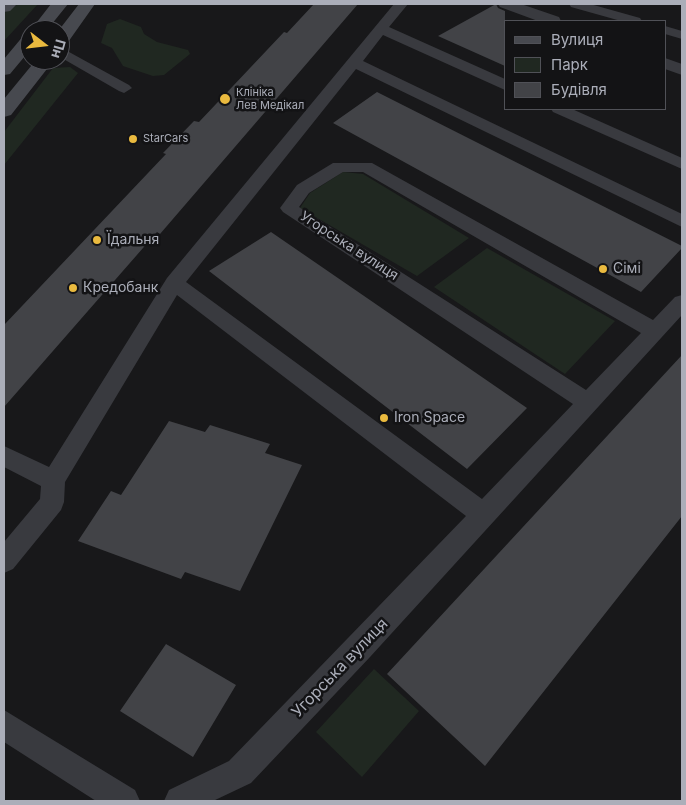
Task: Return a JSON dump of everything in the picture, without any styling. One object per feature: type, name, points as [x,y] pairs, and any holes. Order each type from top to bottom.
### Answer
[{"type":"main road","points":[[4,7],[9,4]]},
{"type":"main road","points":[[46,20],[60,4]]},
{"type":"main road","points":[[70,27],[87,4]]},
{"type":"main road","points":[[4,70],[20,51]]},
{"type":"main road","points":[[4,111],[37,70]]},
{"type":"street","points":[[506,4],[550,20]]},
{"type":"street","points":[[666,63],[682,70]]},
{"type":"lane","points":[[4,561],[52,502],[53,480],[174,283],[401,4]]},
{"type":"lane","points":[[576,4],[603,7],[633,20]]},
{"type":"lane","points":[[381,29],[503,84]]},
{"type":"lane","points":[[666,30],[682,35]]},
{"type":"lane","points":[[70,57],[124,88]]},
{"type":"lane","points":[[354,62],[682,221]]},
{"type":"lane","points":[[561,110],[682,164]]},
{"type":"lane","name":"Угорська вулиця","points":[[588,402],[289,208],[303,189],[339,167],[366,167],[655,331]]},
{"type":"lane","points":[[174,283],[484,514]]},
{"type":"lane","name":"Угорська вулиця","points":[[180,801],[240,772],[682,302]]},
{"type":"lane","points":[[4,456],[53,480]]},
{"type":"lane","points":[[4,725],[124,801]]},
{"type":"green space","points":[[18,4],[38,4],[23,20],[20,20],[20,24],[4,41],[4,13]]},
{"type":"green space","points":[[120,19],[141,27],[144,34],[157,42],[188,50],[190,54],[164,75],[153,76],[123,66],[112,48],[101,43],[107,24]]},
{"type":"green space","points":[[70,67],[78,73],[4,165],[4,132],[51,70],[70,70]]},
{"type":"green space","points":[[343,172],[363,174],[469,238],[417,276],[300,208],[310,193]]},
{"type":"green space","points":[[487,248],[615,321],[565,374],[434,287]]},
{"type":"green space","points":[[374,669],[419,711],[362,777],[316,732]]},
{"type":"building","points":[[314,4],[358,4],[160,234],[157,232],[4,407],[4,325],[166,154],[163,153],[194,121],[199,122],[284,32],[287,33]]},
{"type":"building","points":[[496,4],[498,8],[505,11],[505,20],[503,20],[503,65],[438,36]]},
{"type":"building","points":[[377,92],[682,246],[682,248],[641,292],[333,123]]},
{"type":"building","points":[[271,232],[527,408],[467,469],[209,271]]},
{"type":"building","points":[[682,355],[682,516],[485,766],[387,674]]},
{"type":"building","points":[[169,421],[205,432],[210,425],[270,444],[265,453],[302,465],[240,591],[185,572],[181,579],[78,541],[111,491],[121,495]]},
{"type":"building","points":[[166,644],[236,685],[193,757],[120,711]]},
{"type":"place","name":"Клініка Лев Медікал","points":[[225,99]]},
{"type":"place","name":"StarCars","points":[[133,139]]},
{"type":"place","name":"Їдальня","points":[[97,240]]},
{"type":"place","name":"Сімі","points":[[603,269]]},
{"type":"place","name":"Кредобанк","points":[[73,288]]},
{"type":"place","name":"Iron Space","points":[[384,418]]}]
